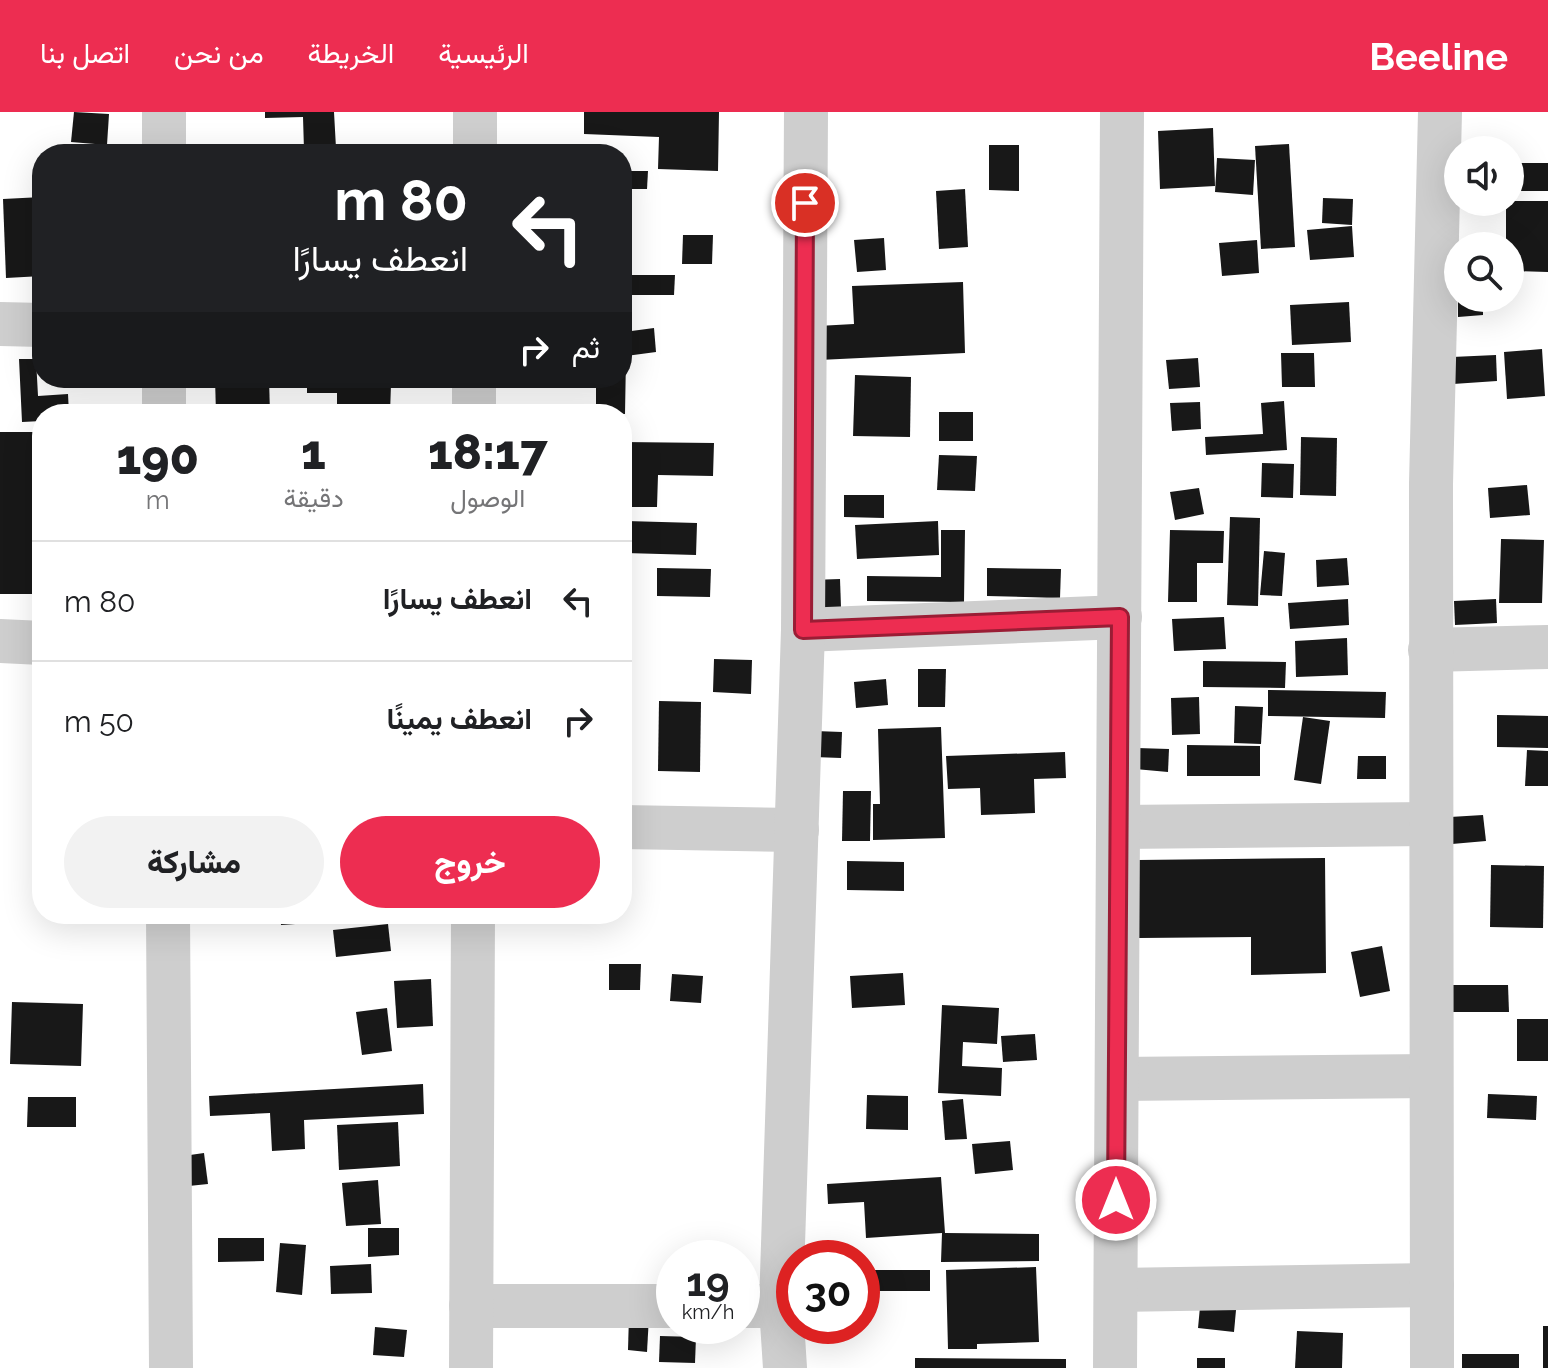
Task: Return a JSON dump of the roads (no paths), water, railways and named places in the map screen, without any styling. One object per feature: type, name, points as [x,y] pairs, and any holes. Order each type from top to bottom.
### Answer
[{"type":"street","points":[[164,112],[164,144]]},
{"type":"street","points":[[475,112],[475,144]]},
{"type":"street","points":[[785,1368],[762,1306],[797,830],[803,630],[806,112]]},
{"type":"street","points":[[1115,1368],[1122,112]]},
{"type":"street","points":[[1432,1368],[1431,484],[1440,112]]},
{"type":"street","points":[[0,324],[32,325]]},
{"type":"street","points":[[803,630],[1120,617]]},
{"type":"street","points":[[0,641],[32,643]]},
{"type":"street","points":[[1430,650],[1548,647]]},
{"type":"street","points":[[1119,827],[1430,824]]},
{"type":"street","points":[[632,827],[797,830]]},
{"type":"street","points":[[168,924],[171,1368]]},
{"type":"street","points":[[471,1368],[473,924]]},
{"type":"street","points":[[1117,1079],[1431,1076]]},
{"type":"street","points":[[1116,1290],[1432,1285]]},
{"type":"street","points":[[471,1306],[656,1306]]}]
